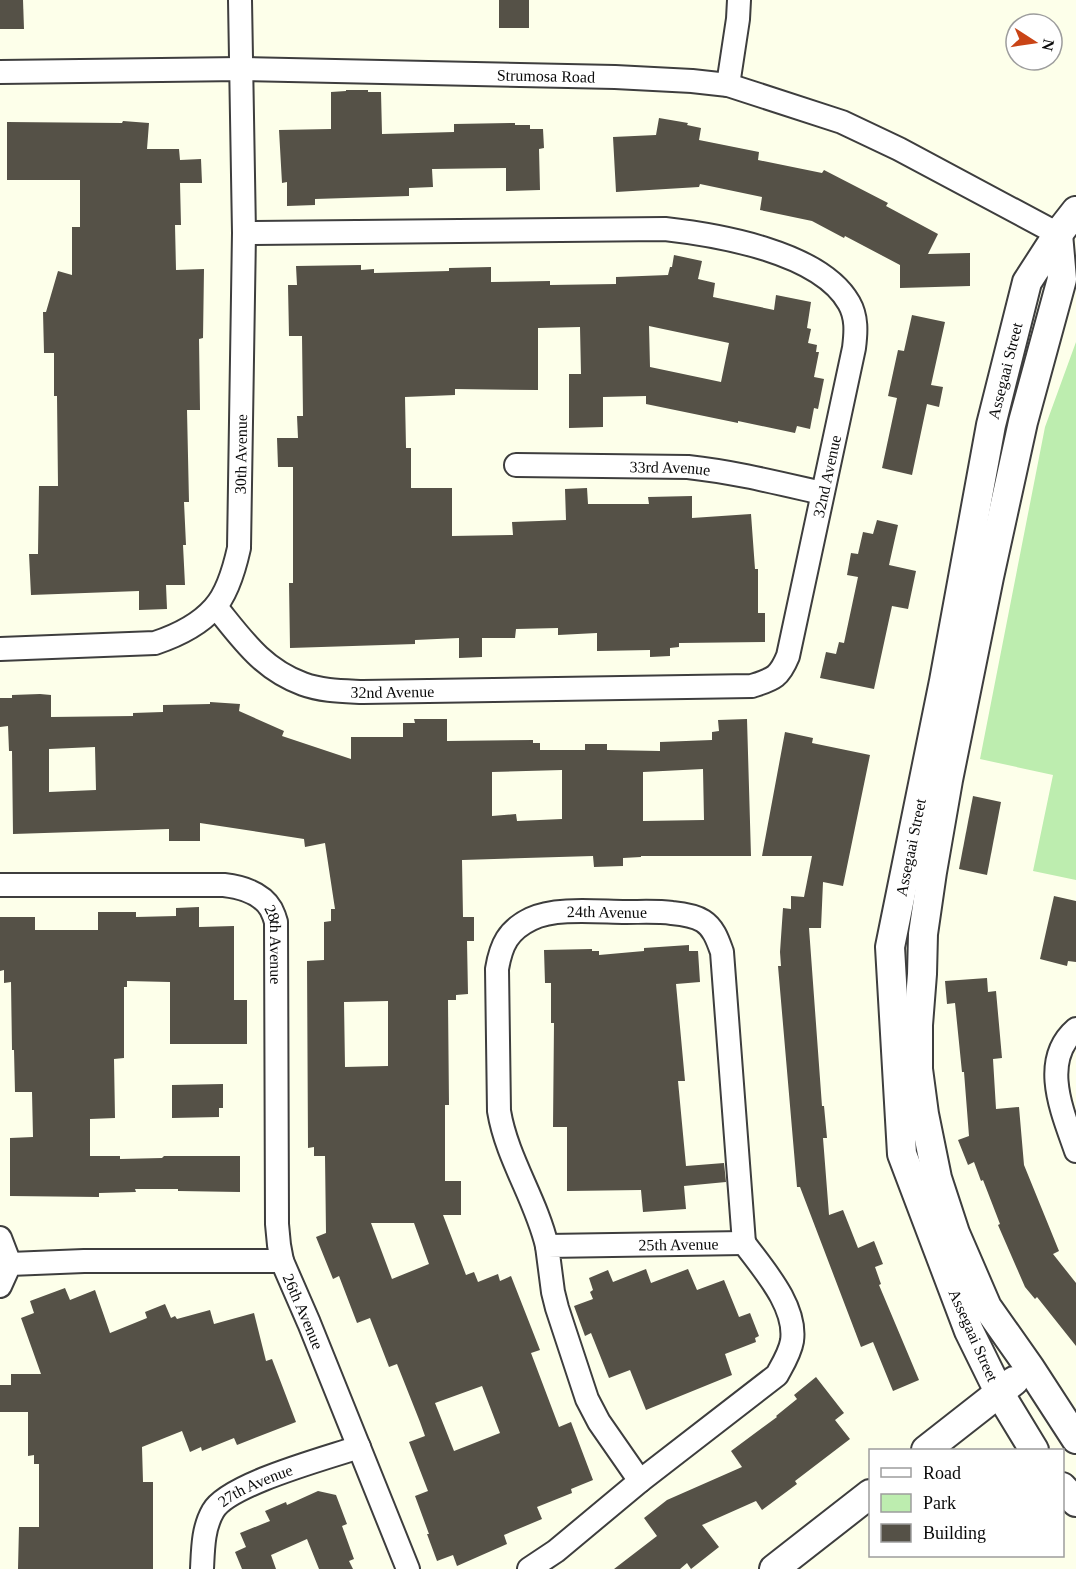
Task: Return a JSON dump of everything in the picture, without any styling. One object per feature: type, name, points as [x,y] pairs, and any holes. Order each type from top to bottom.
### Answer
[{"type":"street","name":"30th Avenue","points":[[0,649],[155,643],[172,638],[216,607],[229,583],[239,548],[244,233],[240,0]]},
{"type":"street","points":[[728,85],[739,0]]},
{"type":"street","name":"Strumosa Road","points":[[0,72],[241,69],[615,77],[728,85],[842,122],[899,149],[1058,234]]},
{"type":"street","name":"Assegaai Street","points":[[1033,1449],[999,1394],[969,1331],[902,1155],[890,947],[944,681],[991,425],[1027,282],[1076,210]]},
{"type":"street","name":"32nd Avenue","points":[[216,607],[264,663],[304,684],[323,689],[363,692],[752,686],[768,681],[782,670],[788,656],[855,348],[856,327],[849,304],[837,286],[811,268],[776,253],[740,241],[704,234],[665,229],[244,233]]},
{"type":"street","name":"Assegaai Street","points":[[1058,234],[1062,279],[1023,422],[989,577],[934,861],[923,934],[918,1069],[924,1114],[940,1189],[955,1233],[987,1307],[1076,1439]]},
{"type":"street","name":"33rd Avenue","points":[[516,465],[688,467],[743,475],[822,493]]},
{"type":"street","name":"28th Avenue","points":[[0,885],[238,886],[249,890],[270,907],[276,922],[278,1224],[282,1261]]},
{"type":"street","name":"24th Avenue","points":[[547,1246],[543,1228],[505,1140],[501,1124],[498,969],[503,943],[520,925],[532,918],[557,912],[669,912],[703,921],[711,929],[722,952],[744,1243]]},
{"type":"street","points":[[1076,1029],[1067,1036],[1058,1054],[1056,1075],[1059,1100],[1076,1151]]},
{"type":"street","points":[[0,1238],[10,1264],[0,1286]]},
{"type":"street","name":"25th Avenue","points":[[529,1569],[556,1551],[640,1481],[777,1375],[787,1357],[792,1341],[789,1311],[744,1243],[547,1246]]},
{"type":"street","points":[[547,1246],[557,1308],[587,1400],[599,1422],[640,1481]]},
{"type":"street","name":"26th Avenue","points":[[10,1264],[84,1261],[282,1261],[408,1569]]},
{"type":"street","points":[[927,1449],[1030,1368]]},
{"type":"street","name":"27th Avenue","points":[[202,1569],[202,1547],[206,1528],[213,1510],[223,1499],[243,1487],[359,1447]]},
{"type":"street","points":[[1064,1489],[1076,1502]]},
{"type":"street","points":[[774,1569],[869,1495]]},
{"type":"green space","points":[[1076,342],[1076,880],[1033,871],[1053,775],[980,759],[1045,427]]},
{"type":"building","points":[[0,0],[23,0],[24,29],[0,29]]},
{"type":"building","points":[[499,0],[529,0],[529,28],[499,28]]},
{"type":"building","points":[[346,90],[381,92],[382,134],[454,132],[454,124],[515,123],[515,125],[530,125],[530,129],[543,129],[544,148],[539,149],[540,190],[506,191],[506,168],[432,169],[433,187],[409,188],[409,196],[315,199],[315,205],[287,206],[287,182],[282,183],[279,130],[331,129],[331,92]]},
{"type":"building","points":[[659,118],[688,123],[687,125],[701,128],[699,140],[759,152],[758,160],[822,173],[824,170],[888,203],[886,206],[938,234],[928,254],[970,253],[970,286],[900,288],[900,265],[812,221],[760,210],[762,197],[700,184],[699,187],[616,192],[613,137],[656,135]]},
{"type":"building","points":[[123,121],[149,123],[147,149],[179,149],[180,160],[201,159],[202,183],[180,183],[181,225],[175,225],[176,270],[204,269],[203,338],[199,339],[200,410],[187,410],[189,502],[184,502],[185,585],[166,585],[167,609],[139,610],[139,591],[31,595],[29,554],[38,554],[39,486],[58,486],[54,353],[44,353],[43,312],[46,312],[58,271],[72,275],[72,227],[80,227],[80,180],[7,180],[7,122],[122,123]]},
{"type":"building","points":[[674,255],[702,261],[698,279],[715,283],[713,297],[774,310],[776,295],[811,302],[807,328],[811,329],[808,343],[817,345],[816,352],[819,352],[814,377],[824,379],[818,409],[814,408],[810,429],[797,426],[795,433],[738,421],[738,423],[646,404],[646,396],[603,397],[603,427],[569,428],[569,374],[581,374],[580,327],[538,328],[538,390],[455,389],[455,395],[405,397],[406,448],[411,448],[411,488],[452,488],[452,536],[513,535],[512,522],[566,520],[565,489],[587,488],[588,504],[649,504],[648,497],[692,496],[692,518],[751,514],[755,569],[758,569],[758,613],[765,613],[765,642],[679,643],[679,647],[670,648],[670,656],[650,657],[650,650],[597,651],[597,633],[558,635],[558,628],[516,629],[515,638],[482,638],[482,657],[459,658],[459,638],[415,640],[415,644],[290,648],[289,583],[293,583],[293,467],[278,467],[277,438],[298,438],[297,416],[303,416],[302,336],[289,336],[288,285],[297,285],[296,266],[361,265],[361,270],[374,269],[374,273],[449,271],[449,268],[491,267],[491,282],[550,281],[550,285],[616,284],[616,277],[668,275]],"holes":[[[649,326],[729,343],[721,382],[650,367]]]},
{"type":"building","points":[[912,315],[945,322],[931,385],[943,387],[939,407],[927,404],[912,475],[882,468],[897,398],[888,396],[898,350],[904,351]]},
{"type":"building","points":[[877,520],[898,525],[889,565],[916,571],[908,609],[892,606],[874,689],[820,678],[826,652],[836,654],[839,642],[844,643],[858,577],[847,575],[851,553],[858,554],[863,532],[873,534]]},
{"type":"building","points":[[12,695],[51,695],[51,717],[133,716],[133,713],[163,712],[163,705],[210,704],[210,702],[240,704],[239,711],[284,731],[282,736],[351,759],[351,737],[403,737],[403,723],[415,723],[414,719],[447,719],[447,741],[533,740],[533,743],[540,743],[540,750],[585,750],[585,744],[607,744],[607,750],[660,751],[660,742],[712,740],[712,732],[719,731],[718,720],[747,719],[751,856],[641,856],[623,858],[623,866],[594,867],[593,856],[462,860],[463,917],[474,917],[474,941],[467,941],[468,994],[456,995],[456,1000],[448,1000],[449,1105],[445,1105],[445,1181],[461,1181],[461,1215],[443,1215],[466,1275],[474,1272],[478,1282],[498,1274],[500,1281],[511,1276],[540,1350],[531,1353],[559,1427],[571,1422],[593,1480],[571,1489],[572,1493],[537,1507],[542,1519],[504,1535],[507,1544],[457,1566],[453,1555],[437,1561],[415,1496],[428,1491],[409,1442],[425,1436],[420,1422],[397,1364],[389,1367],[370,1318],[357,1323],[339,1276],[333,1279],[316,1237],[326,1233],[325,1156],[314,1156],[314,1147],[308,1148],[307,961],[324,960],[324,922],[331,921],[331,909],[335,909],[325,843],[305,847],[304,839],[200,823],[200,841],[169,841],[169,829],[13,834],[12,751],[9,751],[8,726],[0,727],[0,698],[12,698]],"holes":[[[95,747],[96,790],[49,792],[49,749]],[[703,769],[704,820],[643,821],[643,772]],[[562,770],[562,819],[517,821],[516,814],[492,816],[492,772]],[[388,1001],[388,1066],[345,1067],[344,1002]],[[371,1223],[414,1223],[429,1264],[392,1279]],[[482,1386],[500,1433],[454,1451],[435,1403]]]},
{"type":"building","points":[[785,732],[813,738],[812,743],[870,755],[843,886],[823,882],[821,928],[809,928],[822,1106],[824,1106],[827,1138],[823,1138],[829,1215],[843,1210],[858,1248],[874,1241],[883,1264],[875,1267],[881,1284],[879,1285],[919,1380],[893,1391],[873,1342],[861,1347],[800,1187],[797,1187],[778,966],[781,966],[783,908],[791,909],[791,896],[804,897],[812,856],[762,856]]},
{"type":"building","points":[[973,796],[1001,802],[987,875],[959,869]]},
{"type":"building","points":[[1054,896],[1076,901],[1076,962],[1068,961],[1067,966],[1040,959]]},
{"type":"building","points":[[199,907],[199,927],[234,926],[234,1000],[247,1000],[247,1044],[170,1044],[170,982],[127,981],[127,987],[124,987],[124,1058],[114,1059],[115,1118],[90,1119],[90,1156],[120,1156],[120,1159],[162,1158],[164,1156],[240,1156],[240,1192],[135,1189],[136,1192],[99,1193],[99,1197],[10,1196],[10,1138],[33,1137],[32,1092],[15,1092],[11,982],[4,983],[4,970],[0,971],[0,917],[35,917],[35,930],[98,930],[98,912],[136,912],[136,917],[176,916],[176,908]]},
{"type":"building","points":[[689,945],[689,951],[698,951],[700,982],[676,984],[685,1081],[678,1081],[686,1166],[724,1163],[726,1182],[684,1186],[686,1209],[643,1212],[641,1190],[567,1191],[567,1127],[553,1127],[554,1023],[551,1023],[551,983],[545,983],[544,950],[592,949],[592,951],[599,951],[599,955],[644,951],[644,948]]},
{"type":"building","points":[[987,978],[988,992],[996,991],[1002,1058],[993,1059],[996,1109],[1019,1107],[1024,1165],[1059,1251],[1053,1254],[1076,1283],[1076,1346],[1037,1297],[1035,1299],[1025,1287],[998,1225],[1000,1224],[983,1180],[981,1181],[974,1162],[968,1165],[958,1140],[969,1136],[964,1072],[962,1072],[955,1003],[947,1004],[945,981]]},
{"type":"building","points":[[223,1084],[223,1108],[219,1108],[219,1117],[172,1118],[172,1085]]},
{"type":"building","points":[[646,1269],[651,1283],[688,1269],[697,1290],[724,1280],[739,1317],[750,1313],[759,1336],[755,1338],[756,1342],[725,1354],[732,1375],[646,1410],[630,1370],[609,1378],[591,1333],[585,1336],[574,1306],[593,1299],[589,1278],[608,1270],[613,1282]]},
{"type":"building","points":[[65,1288],[70,1300],[95,1290],[110,1333],[147,1318],[145,1312],[165,1304],[171,1318],[175,1316],[177,1319],[210,1310],[214,1324],[254,1313],[266,1361],[272,1359],[296,1422],[237,1445],[234,1438],[202,1451],[201,1447],[190,1452],[182,1431],[142,1447],[143,1482],[153,1482],[153,1569],[18,1569],[19,1527],[39,1527],[39,1464],[34,1464],[34,1455],[28,1456],[28,1412],[0,1412],[0,1385],[11,1385],[11,1374],[41,1374],[21,1318],[34,1313],[30,1301]]},
{"type":"building","points":[[816,1377],[844,1413],[835,1420],[850,1439],[795,1481],[797,1484],[762,1510],[756,1501],[702,1525],[719,1547],[691,1569],[687,1563],[680,1569],[614,1569],[657,1536],[644,1518],[667,1500],[742,1467],[731,1451],[777,1417],[797,1399],[794,1395]]},
{"type":"building","points":[[318,1491],[336,1495],[347,1524],[342,1526],[354,1559],[349,1561],[353,1569],[319,1569],[307,1539],[271,1555],[276,1569],[242,1569],[235,1552],[246,1547],[240,1533],[270,1521],[265,1511],[286,1502],[287,1505]]}]
